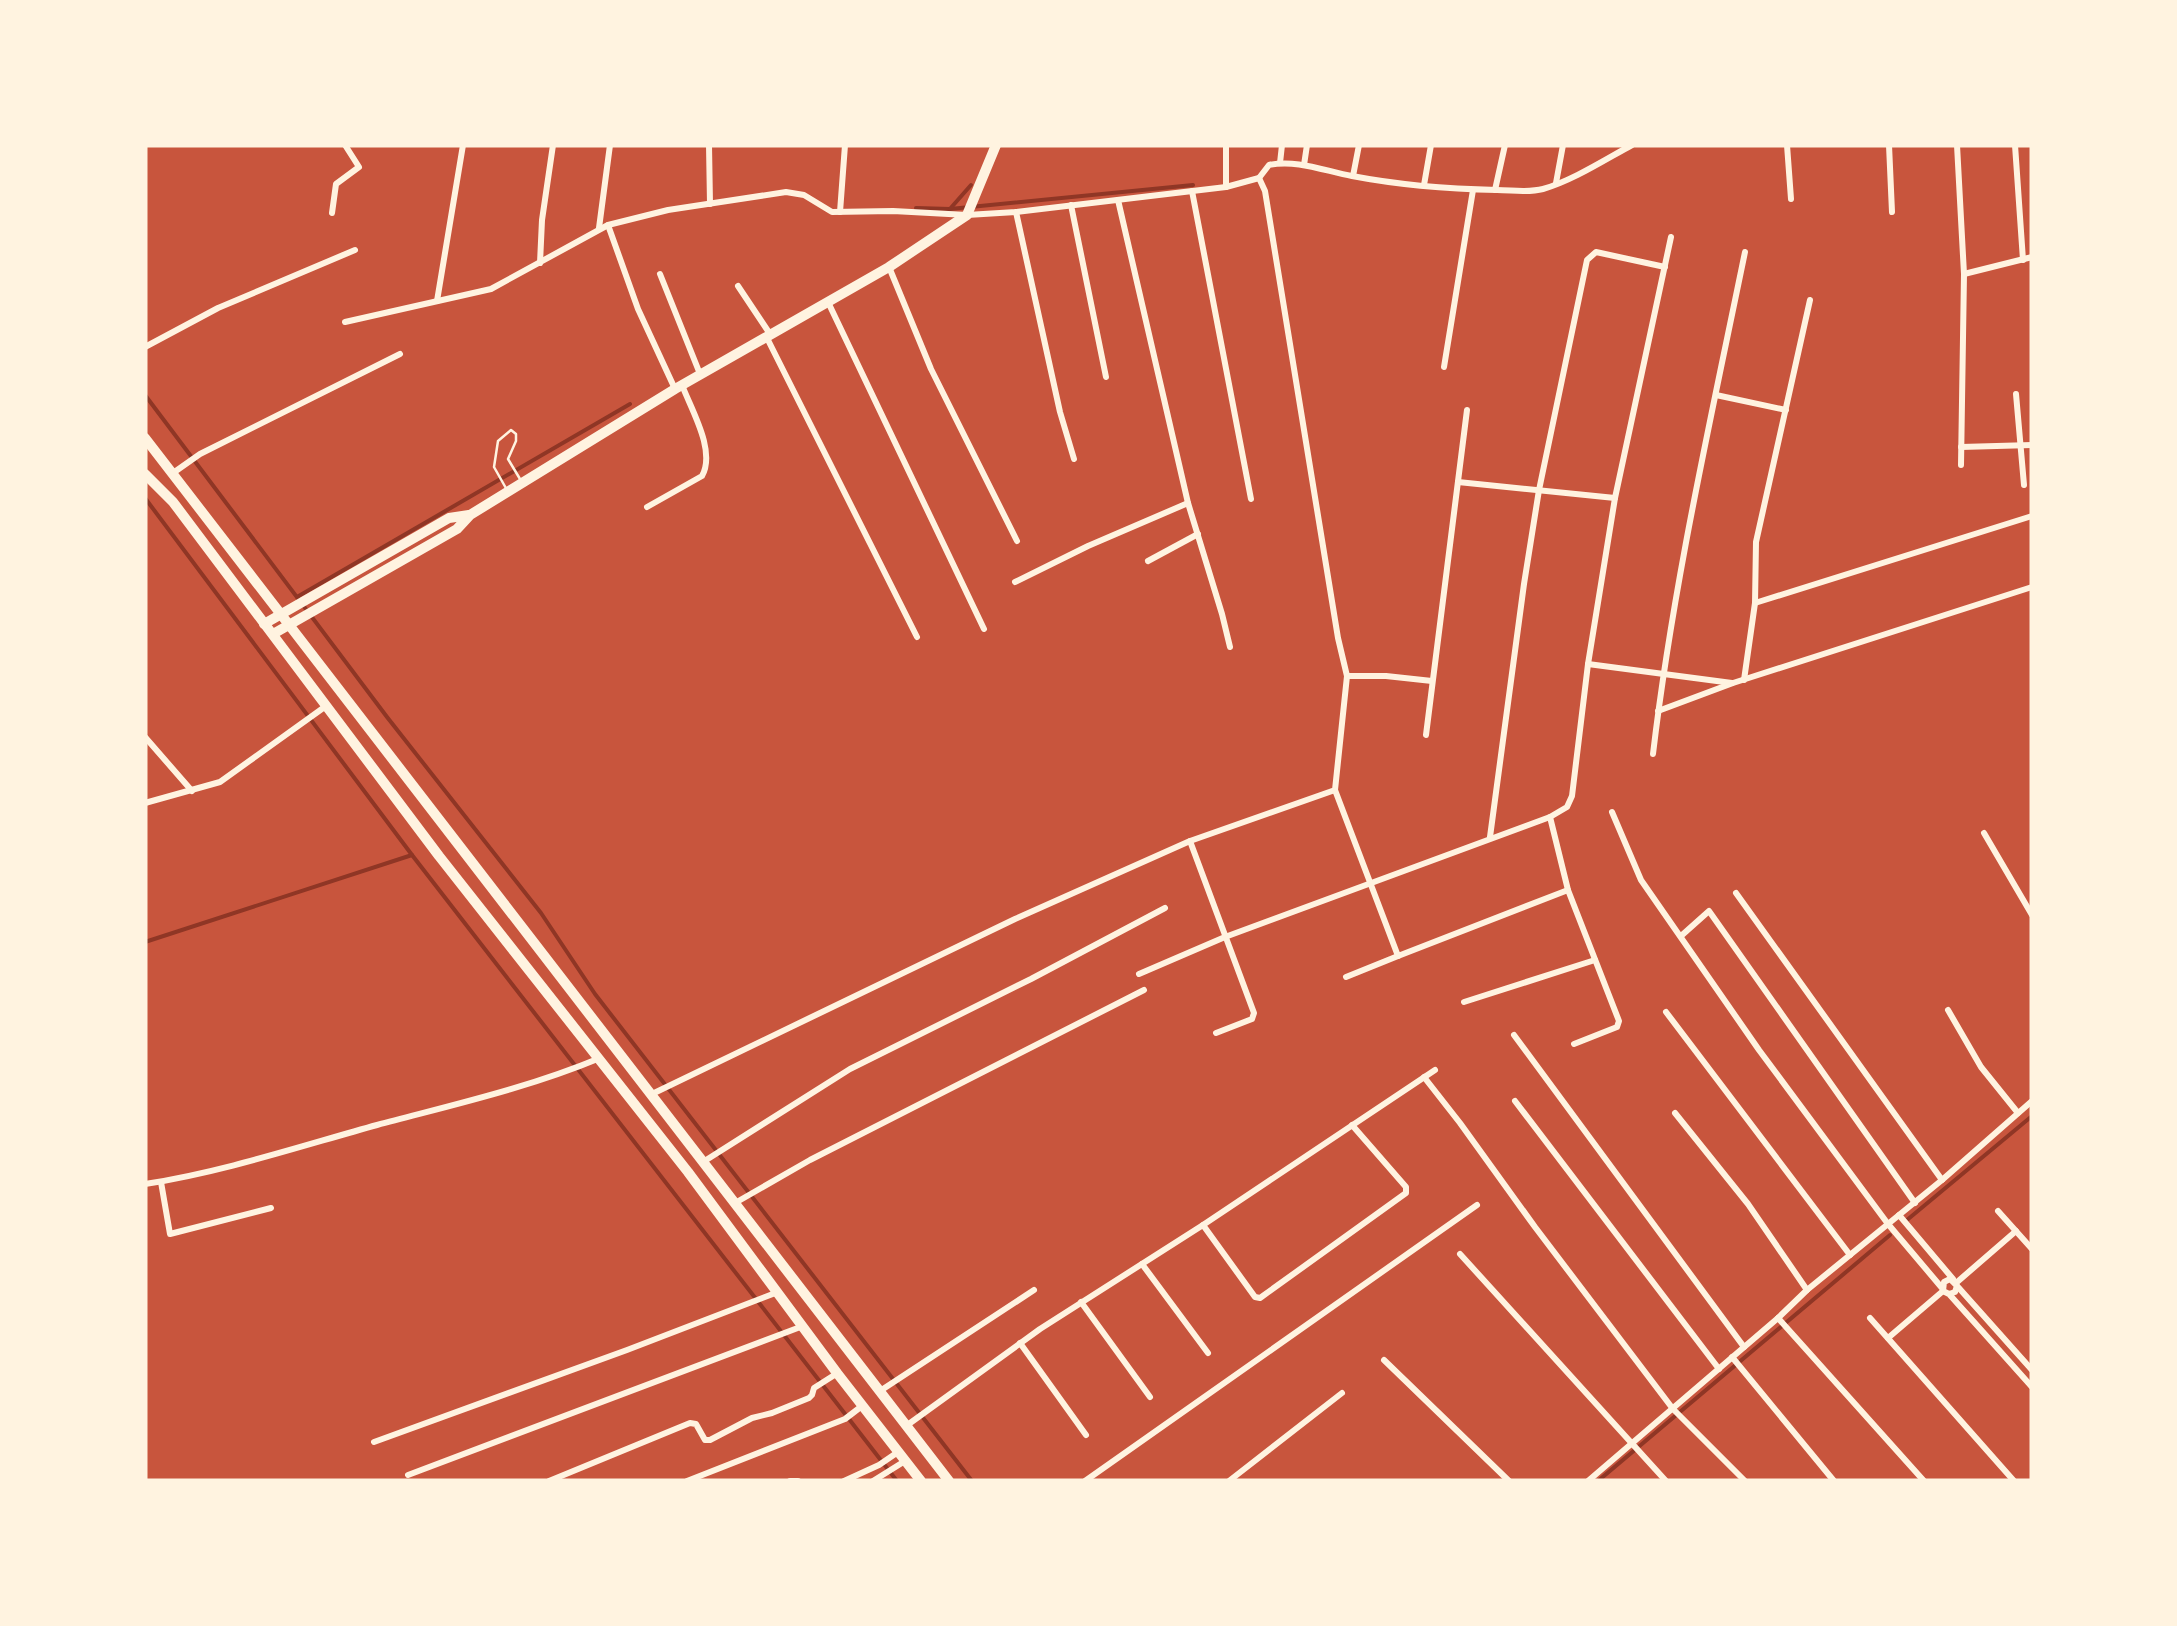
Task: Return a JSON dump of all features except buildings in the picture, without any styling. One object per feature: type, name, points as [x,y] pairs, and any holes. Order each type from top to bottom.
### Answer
[{"type":"main road","points":[[264,624],[314,610],[456,530],[519,478],[889,267],[967,215],[996,145]]},
{"type":"main road","points":[[145,438],[656,1092],[702,1162],[948,1481]]},
{"type":"main road","points":[[146,475],[173,502],[439,856],[600,1058],[921,1481]]},
{"type":"main road","points":[[296,613],[308,598],[450,518],[470,515]]},
{"type":"main road","points":[[273,634],[284,620]]},
{"type":"main road","points":[[756,1262],[770,1252]]},
{"type":"street","points":[[332,214],[336,184],[358,167],[345,145]]},
{"type":"street","points":[[437,301],[463,145]]},
{"type":"street","points":[[540,264],[552,145]]},
{"type":"street","points":[[610,145],[603,227],[708,454],[702,476],[647,508]]},
{"type":"street","points":[[709,145],[710,204]]},
{"type":"street","points":[[840,212],[845,145]]},
{"type":"street","points":[[1226,145],[1226,186]]},
{"type":"street","points":[[1280,164],[1282,145]]},
{"type":"street","points":[[1304,165],[1307,145]]},
{"type":"street","points":[[1353,176],[1358,145]]},
{"type":"street","points":[[1424,186],[1431,145]]},
{"type":"street","points":[[1496,190],[1504,145]]},
{"type":"street","points":[[1556,184],[1563,145]]},
{"type":"street","points":[[344,322],[492,289],[603,227],[710,204],[796,193],[840,212],[1016,212],[1226,186],[1259,178],[1269,166],[1280,164],[1424,186],[1538,190],[1632,145]]},
{"type":"street","points":[[1787,145],[1790,199]]},
{"type":"street","points":[[1889,145],[1892,212]]},
{"type":"street","points":[[1957,145],[1964,274],[1961,465]]},
{"type":"street","points":[[2015,145],[2022,260]]},
{"type":"street","points":[[1259,178],[1265,191],[1347,676],[1335,790],[1398,956]]},
{"type":"street","points":[[1444,367],[1473,190]]},
{"type":"street","points":[[1192,192],[1251,498]]},
{"type":"street","points":[[1118,200],[1188,502],[1230,647]]},
{"type":"street","points":[[1071,205],[1106,377]]},
{"type":"street","points":[[1016,212],[1074,459]]},
{"type":"street","points":[[1139,974],[1550,817],[1567,807],[1572,796],[1588,664],[1615,498],[1670,237]]},
{"type":"street","points":[[145,347],[218,308],[355,250]]},
{"type":"street","points":[[1490,838],[1539,490],[1587,260],[1596,252],[1665,267]]},
{"type":"street","points":[[1653,754],[1664,674],[1746,252]]},
{"type":"street","points":[[1964,274],[2032,258]]},
{"type":"street","points":[[889,267],[931,369],[1017,540]]},
{"type":"street","points":[[660,274],[700,376]]},
{"type":"street","points":[[738,286],[768,336],[917,637]]},
{"type":"street","points":[[1744,680],[1756,603],[1756,542],[1810,300]]},
{"type":"street","points":[[828,301],[984,630]]},
{"type":"street","points":[[172,474],[217,445],[400,354]]},
{"type":"street","points":[[2016,394],[2024,484]]},
{"type":"street","points":[[1716,395],[1786,410]]},
{"type":"street","points":[[1426,734],[1467,410]]},
{"type":"street","points":[[1962,447],[2032,445]]},
{"type":"street","points":[[1458,482],[1615,498]]},
{"type":"street","points":[[1015,582],[1188,502]]},
{"type":"street","points":[[1756,603],[2032,516]]},
{"type":"street","points":[[1148,562],[1198,534]]},
{"type":"street","points":[[1658,711],[1733,683],[2032,588]]},
{"type":"street","points":[[1588,664],[1733,683]]},
{"type":"street","points":[[1347,676],[1432,681]]},
{"type":"street","points":[[145,803],[220,782],[327,705]]},
{"type":"street","points":[[145,737],[192,791]]},
{"type":"street","points":[[656,1092],[1016,919],[1190,841],[1335,790]]},
{"type":"street","points":[[1612,812],[1641,880],[1759,1050],[1888,1224],[2032,1388]]},
{"type":"street","points":[[1550,817],[1568,890],[1619,1021],[1618,1026],[1574,1044]]},
{"type":"street","points":[[1984,833],[2032,914]]},
{"type":"street","points":[[1190,841],[1254,1013],[1252,1019],[1216,1032]]},
{"type":"street","points":[[1346,976],[1568,890]]},
{"type":"street","points":[[1736,893],[1942,1180]]},
{"type":"street","points":[[702,1162],[850,1069],[1165,908]]},
{"type":"street","points":[[1681,936],[1709,911],[1914,1203]]},
{"type":"street","points":[[1464,1002],[1595,960]]},
{"type":"street","points":[[734,1203],[810,1160],[1144,990]]},
{"type":"street","points":[[1948,1010],[1981,1068],[2018,1113]]},
{"type":"street","points":[[1666,1012],[1850,1255]]},
{"type":"street","points":[[1514,1036],[1744,1347]]},
{"type":"street","points":[[145,1184],[348,1133],[564,1072],[600,1058]]},
{"type":"street","points":[[906,1426],[1020,1343],[1435,1070]]},
{"type":"street","points":[[1424,1078],[1676,1412],[1745,1481]]},
{"type":"street","points":[[1515,1101],[1719,1369]]},
{"type":"street","points":[[1588,1481],[1676,1412],[1719,1369],[1736,1361],[1744,1347],[1782,1322],[1807,1290],[2032,1101]]},
{"type":"street","points":[[1675,1113],[1748,1204],[1807,1290]]},
{"type":"street","points":[[1203,1226],[1255,1298],[1260,1298],[1406,1193],[1406,1187],[1352,1125]]},
{"type":"street","points":[[162,1182],[170,1234],[272,1208]]},
{"type":"street","points":[[1085,1481],[1477,1206]]},
{"type":"street","points":[[1998,1211],[2032,1249]]},
{"type":"street","points":[[1899,1215],[2032,1370]]},
{"type":"street","points":[[1945,1291],[1955,1292],[1956,1283],[2016,1231]]},
{"type":"street","points":[[1460,1254],[1666,1481]]},
{"type":"street","points":[[1142,1264],[1208,1353]]},
{"type":"street","points":[[1888,1338],[1945,1291],[1947,1280],[1956,1283]]},
{"type":"street","points":[[879,1392],[1034,1290]]},
{"type":"street","points":[[374,1442],[778,1292]]},
{"type":"street","points":[[1082,1302],[1150,1397]]},
{"type":"street","points":[[1870,1318],[2014,1481]]},
{"type":"street","points":[[1782,1322],[1924,1481]]},
{"type":"street","points":[[408,1475],[803,1326]]},
{"type":"street","points":[[1020,1343],[1086,1435]]},
{"type":"street","points":[[1384,1360],[1509,1481]]},
{"type":"street","points":[[1736,1361],[1834,1481]]},
{"type":"street","points":[[548,1481],[690,1424],[696,1424],[705,1440],[710,1440],[752,1418],[809,1398],[816,1386],[837,1373]]},
{"type":"street","points":[[1229,1481],[1342,1393]]},
{"type":"street","points":[[687,1481],[848,1416],[862,1406]]},
{"type":"street","points":[[844,1481],[902,1456]]},
{"type":"street","points":[[873,1481],[893,1470],[902,1456]]},
{"type":"street","points":[[790,1481],[798,1481]]},
{"type":"lane","points":[[505,487],[494,467],[498,441],[510,430],[516,434],[516,441],[508,459],[519,478]]},
{"type":"waterway","points":[[949,210],[971,185]]},
{"type":"waterway","points":[[916,208],[950,209],[1193,185]]},
{"type":"waterway","points":[[145,395],[387,717],[541,913],[595,994],[972,1481]]},
{"type":"waterway","points":[[297,597],[630,404]]},
{"type":"waterway","points":[[145,498],[412,855],[897,1481]]},
{"type":"waterway","points":[[145,942],[412,855]]},
{"type":"waterway","points":[[1907,1220],[2032,1116]]},
{"type":"waterway","points":[[1598,1481],[1890,1235]]}]
